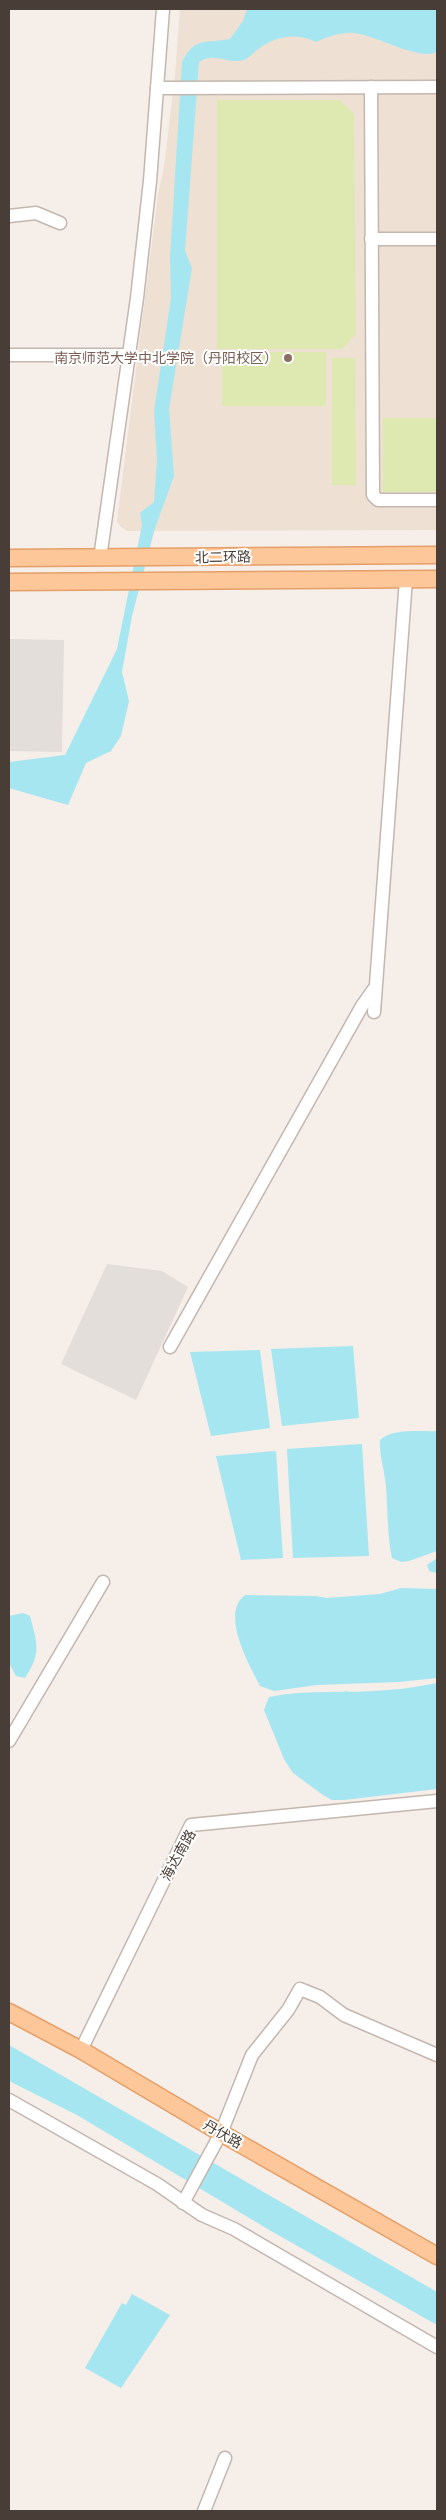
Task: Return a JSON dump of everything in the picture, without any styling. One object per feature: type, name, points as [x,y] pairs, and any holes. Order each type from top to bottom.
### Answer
[{"type":"main road","name":"北二环路","points":[[9,558],[437,554]]},
{"type":"main road","points":[[406,579],[409,555]]},
{"type":"main road","name":"北二环路","points":[[9,582],[437,579]]},
{"type":"main road","name":"丹伏路","points":[[9,2012],[80,2050],[221,2134],[437,2256]]},
{"type":"street","points":[[100,558],[129,355],[149,190],[163,9]]},
{"type":"street","points":[[157,88],[437,87]]},
{"type":"street","points":[[370,88],[373,496],[378,500],[437,500]]},
{"type":"street","points":[[9,216],[36,213],[60,223]]},
{"type":"street","points":[[371,239],[437,239]]},
{"type":"street","points":[[9,355],[129,355]]},
{"type":"street","points":[[374,1012],[406,579]]},
{"type":"street","points":[[170,1346],[362,1006],[375,988]]},
{"type":"street","points":[[9,1741],[103,1582]]},
{"type":"street","name":"海达南路","points":[[80,2050],[191,1825],[437,1801]]},
{"type":"street","points":[[186,2199],[221,2134],[252,2055],[288,2010],[300,1989],[320,1997],[344,2015],[437,2055]]},
{"type":"street","points":[[9,2100],[186,2199],[437,2347]]},
{"type":"street","points":[[204,2511],[225,2458]]},
{"type":"shaded area","name":"南京师范大学中北学院（丹阳校区）","points":[[180,9],[437,9],[437,530],[127,531],[117,521],[158,195],[164,167],[175,76]]},
{"type":"shaded area","points":[[9,639],[64,640],[62,752],[9,751]]},
{"type":"shaded area","points":[[107,1264],[162,1271],[188,1287],[136,1400],[61,1364]]},
{"type":"green space","points":[[217,100],[340,100],[354,114],[356,334],[342,349],[217,349]]},
{"type":"green space","points":[[222,352],[326,352],[326,406],[222,406]]},
{"type":"green space","points":[[332,358],[355,358],[356,485],[332,485]]},
{"type":"green space","points":[[383,418],[437,418],[437,492],[383,492]]},
{"type":"water","points":[[247,9],[437,9],[437,52],[429,54],[419,53],[363,35],[344,33],[316,42],[301,37],[285,37],[271,41],[244,60],[232,61],[211,58],[199,62],[185,251],[192,268],[169,409],[174,476],[155,528],[132,616],[122,672],[129,701],[121,736],[111,751],[86,763],[68,805],[9,788],[9,762],[65,755],[117,649],[142,525],[140,513],[154,502],[157,460],[154,411],[171,298],[170,258],[182,62],[191,48],[196,45],[230,39],[243,21]]},
{"type":"water","points":[[353,1346],[359,1418],[282,1426],[271,1349]]},
{"type":"water","points":[[260,1350],[270,1428],[211,1436],[190,1352]]},
{"type":"water","points":[[437,1431],[437,1551],[401,1562],[392,1558],[390,1549],[386,1487],[380,1452],[380,1440],[385,1436],[399,1432]]},
{"type":"water","points":[[362,1444],[369,1556],[293,1558],[287,1449]]},
{"type":"water","points":[[276,1451],[283,1558],[241,1560],[216,1456]]},
{"type":"water","points":[[437,1558],[437,1573],[429,1571],[427,1565]]},
{"type":"water","points":[[401,1588],[437,1589],[437,1678],[399,1682],[317,1685],[274,1691],[260,1686],[244,1653],[236,1626],[235,1614],[238,1603],[245,1595],[315,1596],[327,1598],[380,1594]]},
{"type":"water","points":[[23,1613],[30,1616],[36,1641],[34,1661],[25,1678],[16,1676],[9,1663],[9,1616]]},
{"type":"water","points":[[437,1683],[437,1789],[332,1800],[293,1773],[284,1759],[264,1710],[269,1697],[313,1692],[388,1690]]},
{"type":"water","points":[[9,2045],[437,2292],[437,2325],[271,2231],[77,2115],[9,2081]]},
{"type":"water","points":[[132,2294],[170,2315],[121,2388],[85,2368],[122,2303],[126,2305]]},
{"type":"place","name":"南京师范大学中北学院（丹阳校区）","points":[[288,358]]}]
